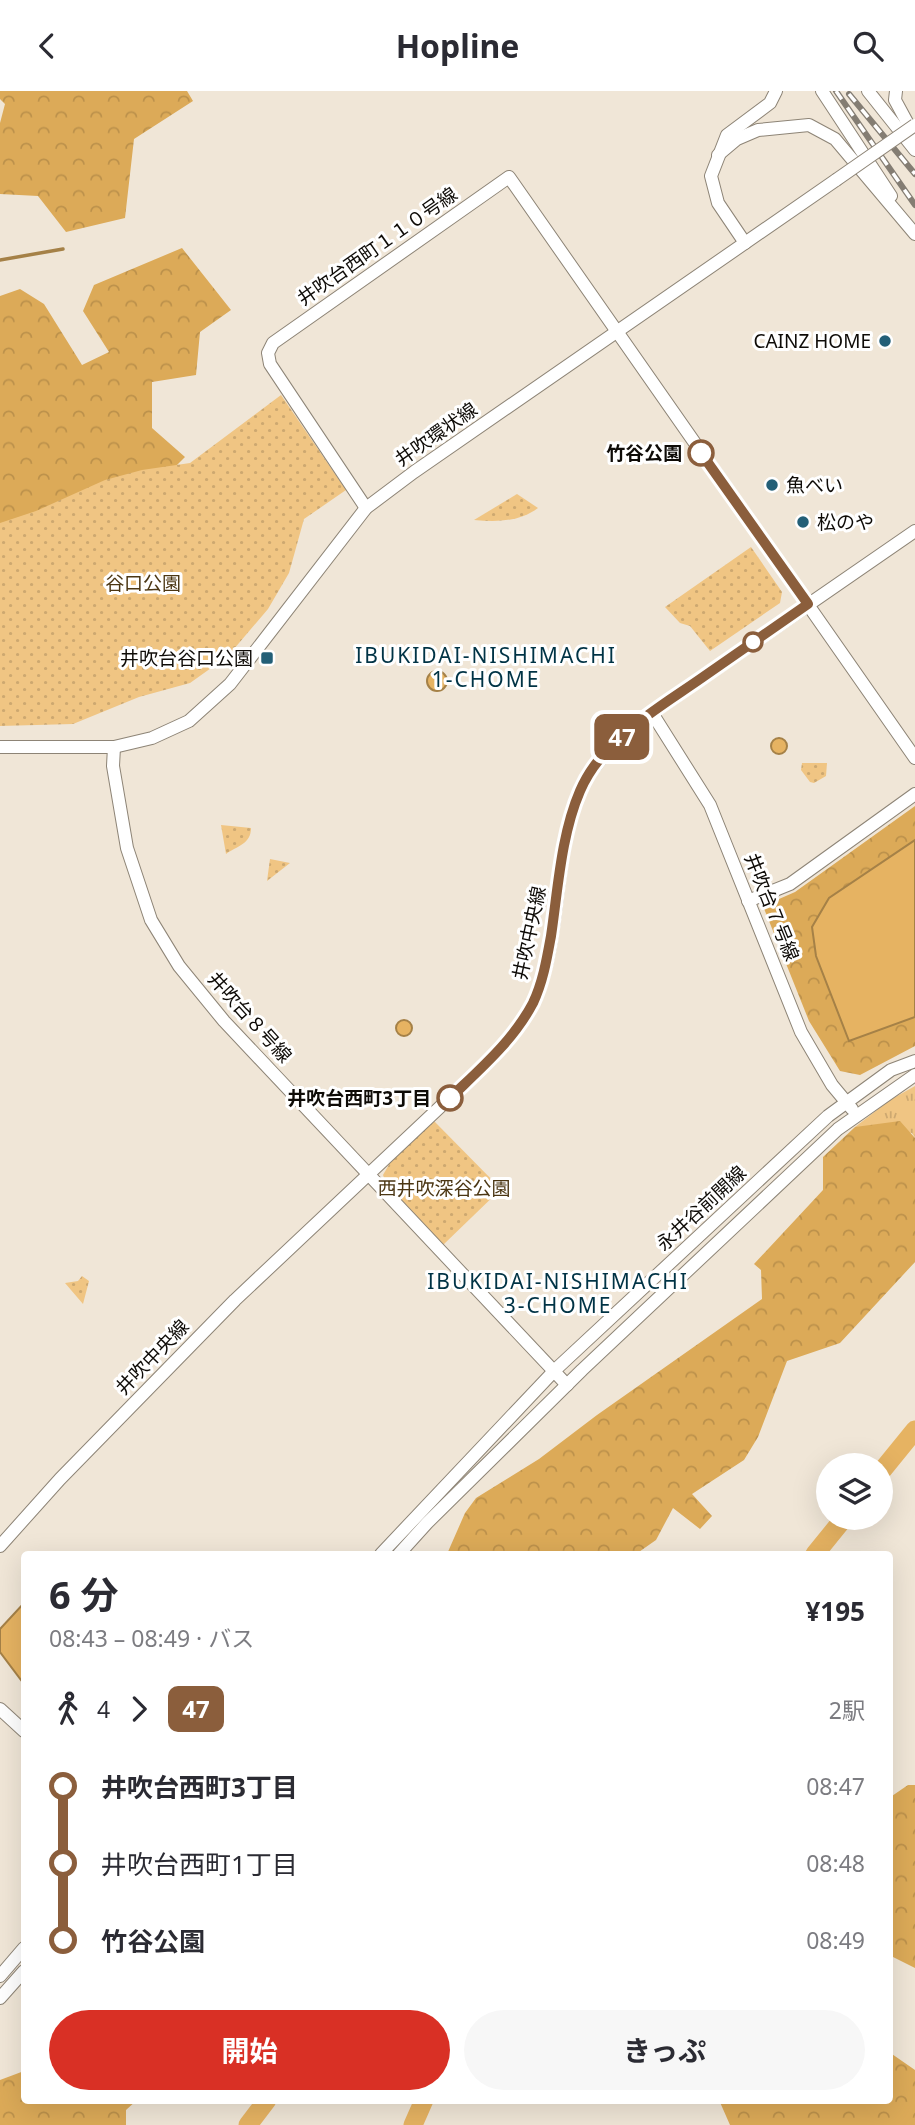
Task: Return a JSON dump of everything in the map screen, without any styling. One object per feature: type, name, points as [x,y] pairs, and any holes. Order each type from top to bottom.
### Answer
[{"type":"street","points":[[745,243],[718,203],[711,176],[727,135],[769,103],[776,91]]},
{"type":"street","points":[[822,91],[915,233]]},
{"type":"street","points":[[868,91],[915,150]]},
{"type":"street","points":[[896,91],[895,100],[915,137]]},
{"type":"street","points":[[718,155],[737,139],[758,130],[809,125],[835,139],[915,233]]},
{"type":"street","name":"井吹環状線","points":[[0,747],[114,747],[152,738],[188,721],[230,684],[366,508],[915,125]]},
{"type":"street","name":"井吹台西町１１０号線","points":[[366,508],[270,364],[268,353],[273,343],[327,303],[509,177],[618,331]]},
{"type":"street","points":[[618,331],[915,758]]},
{"type":"street","name":"井吹中央線","points":[[0,1546],[60,1479],[235,1300],[491,1059],[516,1030],[534,1001],[546,964],[567,838],[580,791],[605,753],[634,725],[915,531]]},
{"type":"street","name":"井吹台７号線","points":[[652,713],[710,805],[801,1032],[832,1085],[857,1114]]},
{"type":"street","name":"井吹台８号線","points":[[114,747],[113,766],[127,848],[151,920],[179,966],[224,1021],[567,1385]]},
{"type":"street","points":[[748,901],[790,884],[915,794]]},
{"type":"street","name":"永井谷前開線","points":[[384,1551],[555,1370],[828,1116],[891,1070],[915,1061]]},
{"type":"street","name":"永井谷前開線","points":[[402,1551],[426,1523],[567,1385],[838,1129],[915,1075]]},
{"type":"street","points":[[0,1709],[21,1728]]},
{"type":"street","points":[[0,1976],[21,1952]]},
{"type":"street","points":[[0,1998],[21,1974]]},
{"type":"green space","points":[[0,91],[187,91],[193,101],[134,139],[125,218],[66,232],[38,196],[0,194],[0,123],[5,104],[0,99]]},
{"type":"green space","points":[[182,248],[231,310],[200,332],[196,375],[152,382],[152,428],[185,457],[150,492],[0,587],[0,296],[20,289],[44,304],[82,365],[109,352],[83,311],[94,285]]},
{"type":"green space","name":"谷口公園","points":[[281,395],[346,490],[304,519],[289,573],[268,609],[228,656],[190,683],[139,697],[73,724],[0,726],[0,523],[36,511],[105,480],[142,470],[190,463]]},
{"type":"green space","points":[[517,494],[538,508],[531,513],[507,520],[474,520]]},
{"type":"green space","points":[[751,547],[782,592],[780,603],[710,651],[690,626],[680,623],[665,607]]},
{"type":"green space","points":[[802,763],[827,763],[826,776],[814,783],[810,782],[801,770]]},
{"type":"green space","points":[[915,806],[915,840],[829,898],[812,927],[816,956],[849,1041],[915,1017],[915,1046],[860,1075],[840,1071],[809,1021],[763,906],[795,892]]},
{"type":"green space","points":[[221,825],[251,828],[249,838],[226,854]]},
{"type":"green space","points":[[270,859],[290,863],[267,881]]},
{"type":"green space","points":[[915,1086],[915,1138],[912,1133],[855,1127],[890,1100]]},
{"type":"green space","name":"西井吹深谷公園","points":[[433,1120],[501,1189],[443,1245],[388,1188],[383,1175],[391,1161]]},
{"type":"green space","points":[[900,1121],[915,1138],[915,1262],[840,1343],[787,1361],[758,1437],[744,1460],[692,1494],[712,1516],[700,1529],[673,1508],[656,1540],[640,1551],[448,1551],[465,1513],[476,1498],[539,1459],[762,1299],[761,1270],[754,1264],[823,1190],[823,1157],[855,1127]]},
{"type":"green space","points":[[82,1276],[89,1281],[83,1304],[65,1283],[78,1281]]},
{"type":"green space","points":[[908,1785],[915,1785],[915,1968],[893,1957],[893,1795]]},
{"type":"green space","points":[[893,2055],[915,2070],[915,2125],[730,2125],[721,2104],[893,2104]]},
{"type":"green space","points":[[21,2072],[21,2104],[133,2104],[126,2110],[126,2125],[0,2125],[0,2080]]},
{"type":"shaded area","points":[[437,671],[444,674],[447,681],[444,688],[437,691],[430,688],[427,681],[430,674]]},
{"type":"shaded area","points":[[776,738],[782,738],[787,746],[785,752],[776,754],[771,749],[771,743]]},
{"type":"shaded area","points":[[915,840],[915,1017],[849,1041],[816,956],[812,927],[829,898]]},
{"type":"shaded area","points":[[404,1020],[412,1028],[404,1036],[396,1028]]},
{"type":"shaded area","points":[[21,1606],[21,1680],[0,1652],[0,1629]]},
{"type":"waterway","points":[[0,260],[63,249]]},
{"type":"waterway","points":[[893,1457],[915,1430]]},
{"type":"waterway","points":[[817,1551],[834,1530]]},
{"type":"waterway","points":[[248,2125],[264,2104]]},
{"type":"waterway","points":[[413,2125],[422,2104]]},
{"type":"railway","points":[[836,91],[915,205]]},
{"type":"railway","points":[[849,94],[915,174]]},
{"type":"bus line","name":"47","points":[[450,1098],[491,1059],[516,1030],[534,1001],[546,964],[567,838],[586,779],[605,753],[634,725],[808,604],[701,453]]},
{"type":"place","name":"CAINZ HOME","points":[[885,341]]},
{"type":"place","name":"竹谷公園","points":[[701,453]]},
{"type":"place","name":"魚べい","points":[[772,485]]},
{"type":"place","name":"松のや","points":[[803,522]]},
{"type":"place","name":"井吹台谷口公園","points":[[267,658]]},
{"type":"place","name":"井吹台西町3丁目","points":[[450,1098]]},
{"type":"district","name":"IBUKIDAI-NISHIMACHI 1-CHOME","points":[[486,667]]},
{"type":"district","name":"IBUKIDAI-NISHIMACHI 3-CHOME","points":[[558,1293]]}]
